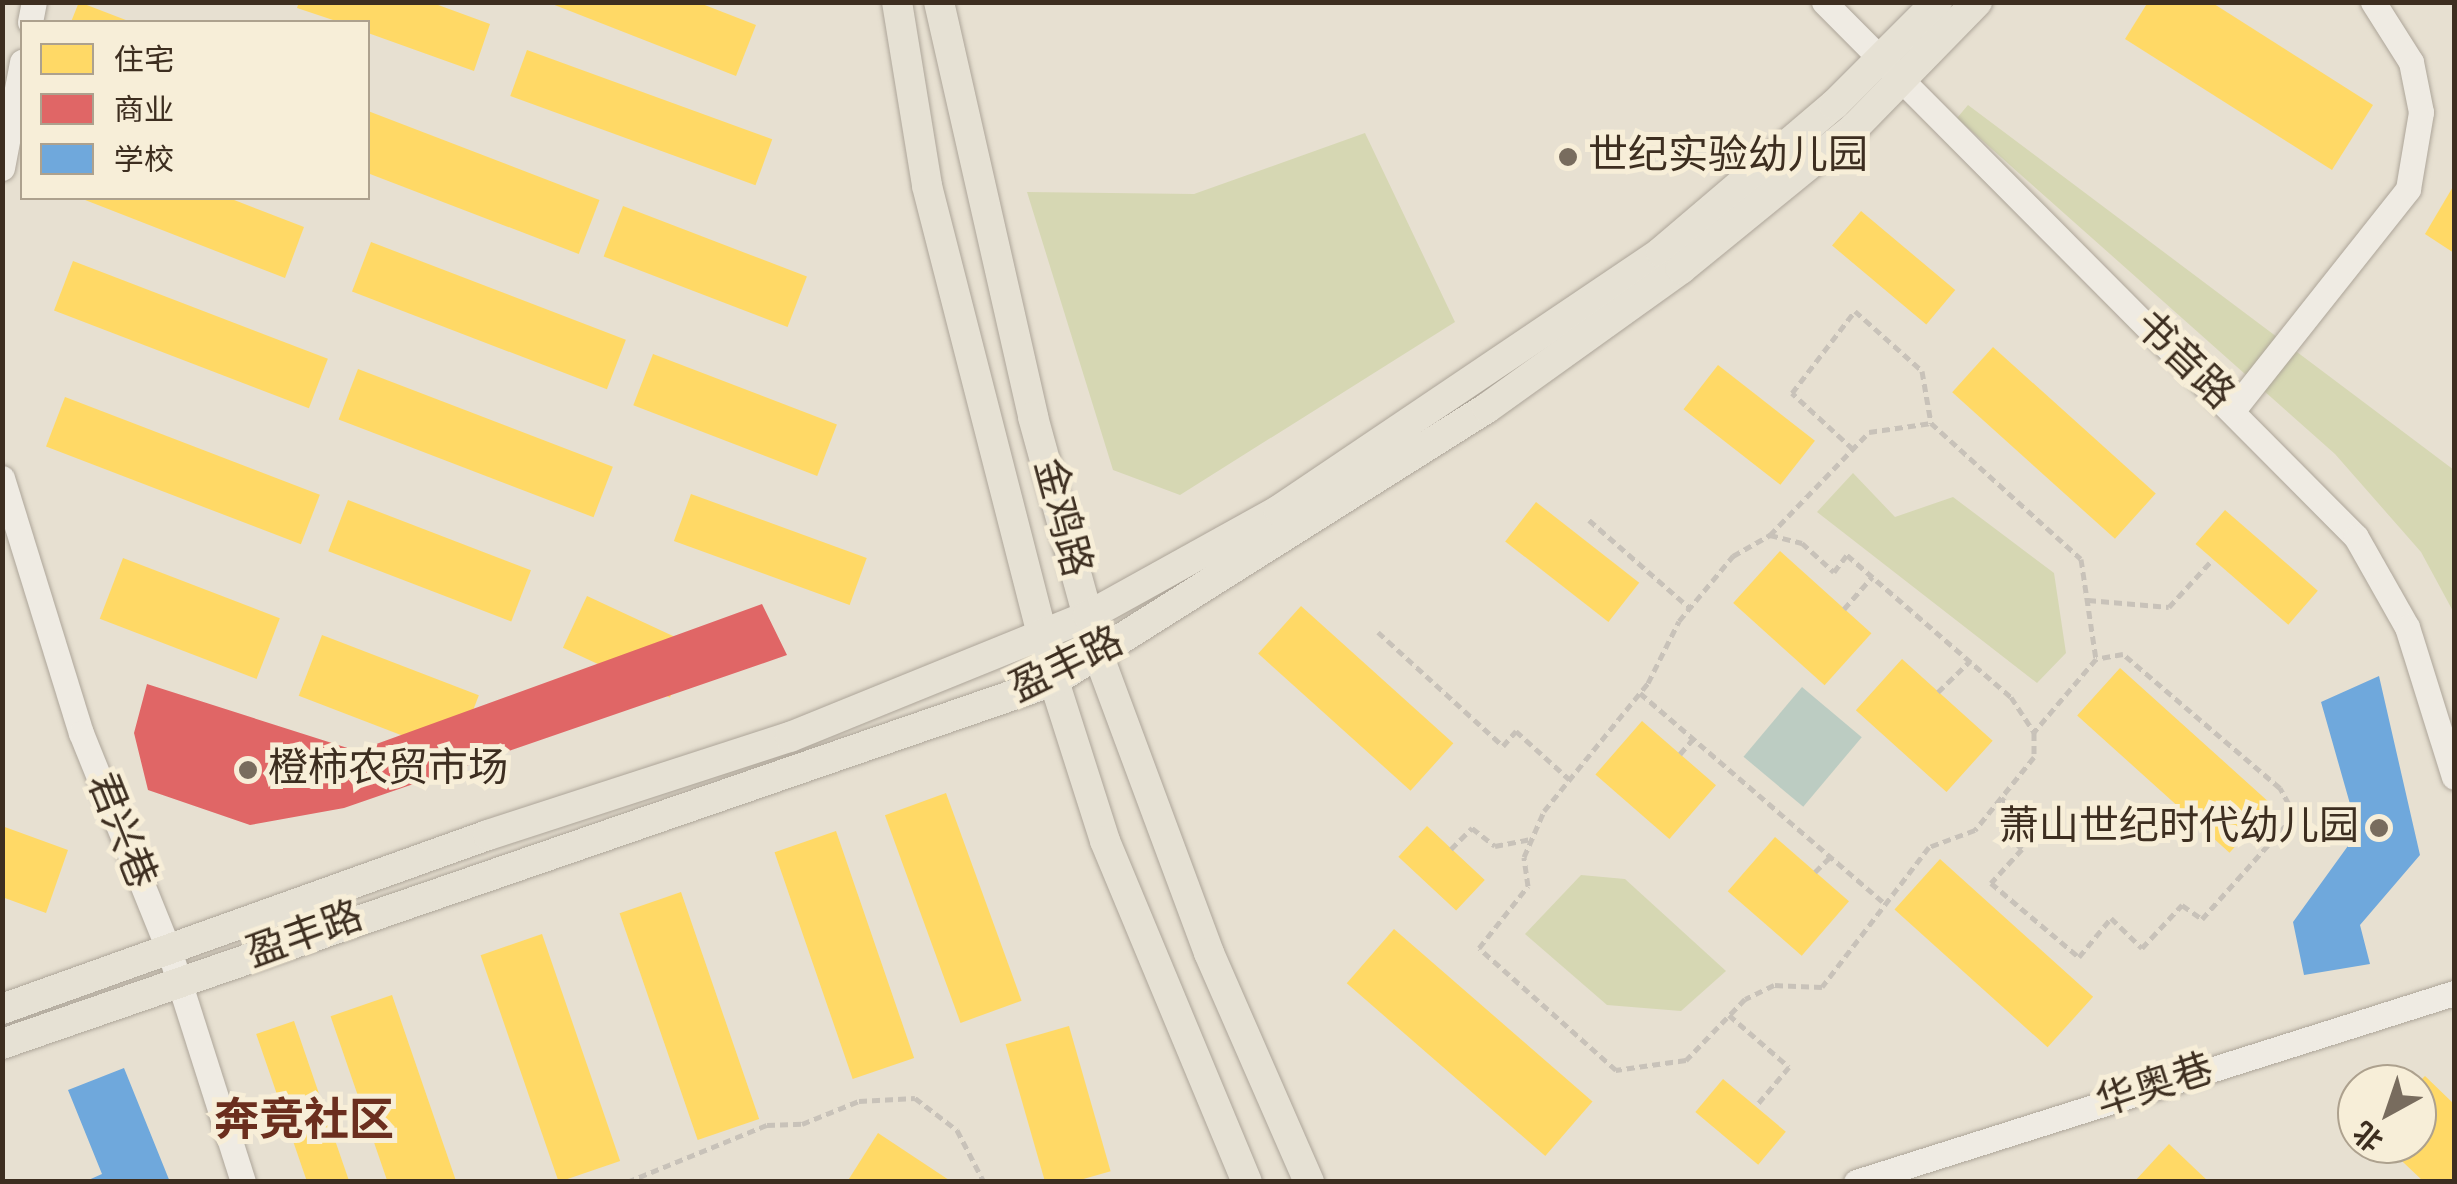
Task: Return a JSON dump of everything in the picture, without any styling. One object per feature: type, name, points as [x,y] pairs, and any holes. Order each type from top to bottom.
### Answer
[{"type":"main road","name":"金鸡路","points":[[897,2],[927,186],[1054,681],[1105,841],[1247,1182]]},
{"type":"main road","name":"金鸡路","points":[[939,2],[1033,416],[1099,656],[1210,952],[1309,1182]]},
{"type":"main road","name":"盈丰路","points":[[2,1044],[173,967],[488,835],[790,737],[1043,638],[1088,616],[1279,510],[1661,252],[1877,62],[1936,2]]},
{"type":"main road","name":"盈丰路","points":[[2,1009],[173,967],[1054,681],[1487,408],[1681,269],[1900,85],[1977,2]]},
{"type":"street","name":"书音路","points":[[1824,2],[1877,62],[2233,410],[2356,538],[2406,627],[2454,778]]},
{"type":"street","points":[[2233,410],[2408,188],[2420,112],[2412,62],[2373,2]]},
{"type":"street","points":[[2,168],[20,73]]},
{"type":"street","name":"君兴巷","points":[[2,478],[81,733],[173,967],[243,1182]]},
{"type":"street","name":"华奥巷","points":[[1856,1182],[2454,992]]},
{"type":"path","points":[[1854,449],[1792,393],[1854,311],[1922,372],[1931,423],[2082,559],[2096,659]]},
{"type":"path","points":[[1770,535],[1802,543],[1834,572],[1847,555],[1872,576],[2012,697],[2034,732],[2034,757],[1975,830],[1928,847],[1822,988],[1774,984],[1729,1016],[1686,1060],[1616,1070],[1480,948],[1528,886],[1524,857],[1532,839],[1570,779],[1640,693],[1690,608],[1733,556],[1770,535],[1870,432],[1931,423]]},
{"type":"path","points":[[1590,520],[1690,608]]},
{"type":"path","points":[[2088,600],[2169,607],[2213,560]]},
{"type":"path","points":[[1844,610],[1872,576]]},
{"type":"path","points":[[1378,632],[1503,746],[1516,730],[1570,779]]},
{"type":"path","points":[[2001,798],[2024,818],[2009,836],[2022,849],[1990,883],[2078,956],[2111,918],[2142,948],[2182,905],[2202,918],[2295,815],[2280,788],[2123,654],[2096,659],[2034,732]]},
{"type":"path","points":[[1938,692],[1970,661]]},
{"type":"path","points":[[1640,693],[1886,904]]},
{"type":"path","points":[[1680,754],[1693,739]]},
{"type":"path","points":[[1451,849],[1472,828],[1495,846],[1532,839]]},
{"type":"path","points":[[1815,872],[1830,857]]},
{"type":"path","points":[[1729,1016],[1789,1067],[1756,1106]]},
{"type":"path","points":[[627,1182],[768,1125],[802,1124],[859,1101],[915,1098],[958,1130],[984,1182]]},
{"type":"green space","points":[[1968,105],[2454,470],[2454,613],[2421,552],[2335,454],[1957,118]]},
{"type":"green space","points":[[1365,133],[1455,322],[1180,495],[1113,470],[1027,192],[1194,194]]},
{"type":"green space","points":[[1853,473],[1895,517],[1953,497],[2054,573],[2066,653],[2037,683],[1817,512]]},
{"type":"green space","points":[[1581,875],[1625,879],[1726,971],[1681,1011],[1607,1005],[1525,934]]},
{"type":"shaded area","points":[[1802,687],[1862,737],[1803,807],[1744,757]]},
{"type":"building: 住宅","points":[[79,2],[126,20],[72,20]]},
{"type":"building: 住宅","points":[[299,2],[430,2],[490,24],[474,71],[370,34],[370,20],[333,20],[297,8]]},
{"type":"building: 住宅","points":[[547,2],[697,2],[756,25],[736,76]]},
{"type":"building: 住宅","points":[[2148,2],[2211,2],[2373,105],[2332,170],[2125,39]]},
{"type":"building: 住宅","points":[[527,50],[772,139],[756,185],[510,96]]},
{"type":"building: 住宅","points":[[370,112],[600,200],[579,254],[370,174]]},
{"type":"building: 住宅","points":[[2454,185],[2454,253],[2425,234]]},
{"type":"building: 住宅","points":[[85,200],[234,200],[304,227],[285,278]]},
{"type":"building: 住宅","points":[[623,206],[807,277],[788,327],[604,256]]},
{"type":"building: 住宅","points":[[1861,211],[1955,290],[1926,325],[1832,245]]},
{"type":"building: 住宅","points":[[371,242],[626,340],[607,389],[352,291]]},
{"type":"building: 住宅","points":[[73,261],[328,359],[309,408],[54,310]]},
{"type":"building: 住宅","points":[[1993,347],[2156,494],[2115,539],[1952,392]]},
{"type":"building: 住宅","points":[[653,354],[837,425],[817,476],[633,405]]},
{"type":"building: 住宅","points":[[1718,365],[1815,441],[1780,485],[1684,409]]},
{"type":"building: 住宅","points":[[358,369],[613,467],[594,517],[339,419]]},
{"type":"building: 住宅","points":[[65,397],[320,495],[301,544],[46,446]]},
{"type":"building: 住宅","points":[[691,494],[867,558],[850,605],[674,541]]},
{"type":"building: 住宅","points":[[348,500],[531,570],[511,622],[328,551]]},
{"type":"building: 住宅","points":[[1536,502],[1639,583],[1608,622],[1505,541]]},
{"type":"building: 住宅","points":[[2225,510],[2318,591],[2288,625],[2195,544]]},
{"type":"building: 住宅","points":[[1780,551],[1871,633],[1825,685],[1733,603]]},
{"type":"building: 住宅","points":[[123,558],[280,618],[257,679],[100,619]]},
{"type":"building: 住宅","points":[[587,596],[694,646],[670,698],[563,648]]},
{"type":"building: 住宅","points":[[1301,606],[1453,743],[1411,791],[1258,654]]},
{"type":"building: 住宅","points":[[322,635],[479,695],[456,756],[299,696]]},
{"type":"building: 住宅","points":[[1902,659],[1993,741],[1946,792],[1856,710]]},
{"type":"building: 住宅","points":[[2120,668],[2272,805],[2230,853],[2077,716]]},
{"type":"building: 住宅","points":[[1642,721],[1716,785],[1669,839],[1595,775]]},
{"type":"building: 住宅","points":[[946,793],[1022,1001],[961,1023],[885,815]]},
{"type":"building: 住宅","points":[[2,826],[68,850],[46,913],[2,897]]},
{"type":"building: 住宅","points":[[1427,826],[1485,880],[1456,911],[1398,857]]},
{"type":"building: 住宅","points":[[836,831],[914,1058],[853,1079],[775,852]]},
{"type":"building: 住宅","points":[[1775,837],[1849,901],[1802,956],[1728,891]]},
{"type":"building: 住宅","points":[[1940,859],[2093,997],[2048,1047],[1894,910]]},
{"type":"building: 住宅","points":[[681,892],[759,1119],[698,1140],[620,913]]},
{"type":"building: 住宅","points":[[1394,929],[1592,1102],[1545,1156],[1347,983]]},
{"type":"building: 住宅","points":[[542,934],[620,1161],[559,1182],[481,955]]},
{"type":"building: 住宅","points":[[392,995],[456,1181],[388,1182],[331,1016]]},
{"type":"building: 住宅","points":[[294,1021],[349,1182],[307,1182],[256,1034]]},
{"type":"building: 住宅","points":[[1069,1026],[1111,1171],[1073,1182],[1045,1182],[1006,1044]]},
{"type":"building: 住宅","points":[[1723,1079],[1786,1132],[1758,1165],[1695,1112]]},
{"type":"building: 住宅","points":[[2437,1088],[2454,1104],[2454,1182],[2424,1182],[2405,1164],[2437,1164]]},
{"type":"building: 住宅","points":[[878,1133],[952,1182],[847,1182]]},
{"type":"building: 住宅","points":[[2169,1144],[2209,1182],[2134,1182]]},
{"type":"building: 商业","points":[[762,604],[787,655],[344,808],[250,825],[148,790],[134,733],[147,684],[357,751]]},
{"type":"building: 学校","points":[[2379,676],[2420,855],[2360,925],[2370,964],[2304,975],[2293,922],[2358,832],[2321,702]]},
{"type":"building: 学校","points":[[124,1068],[170,1182],[84,1182],[102,1174],[68,1090]]},
{"type":"place","name":"世纪实验幼儿园","points":[[1568,157]]},
{"type":"place","name":"橙柿农贸市场","points":[[248,770]]},
{"type":"place","name":"萧山世纪时代幼儿园","points":[[2379,828]]},
{"type":"district","name":"奔竞社区","points":[[304,1122]]}]
